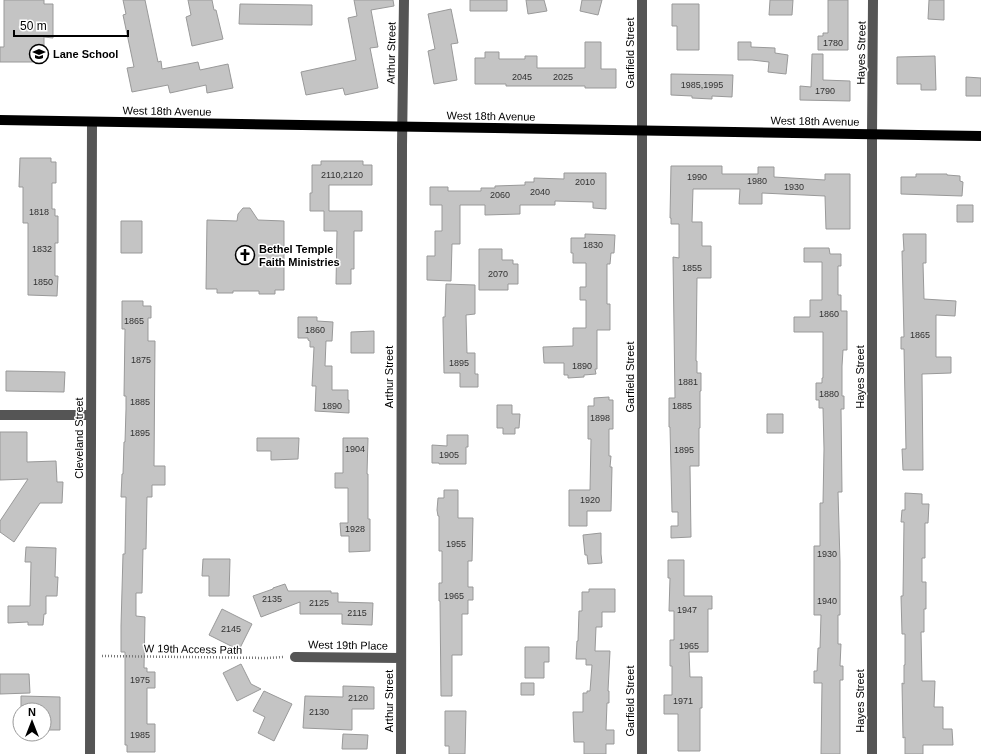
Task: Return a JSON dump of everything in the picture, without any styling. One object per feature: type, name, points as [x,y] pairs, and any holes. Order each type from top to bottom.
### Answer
[{"type":"main road","name":"West 18th Avenue","points":[[0,120],[981,136]]},
{"type":"street","name":"Arthur Street","points":[[401,754],[402,126],[404,0]]},
{"type":"street","name":"Garfield Street","points":[[642,0],[642,754]]},
{"type":"street","name":"Hayes Street","points":[[872,754],[872,134],[874,0]]},
{"type":"street","name":"Cleveland Street","points":[[90,754],[92,122]]},
{"type":"street","points":[[0,415],[91,415]]},
{"type":"street","name":"West 19th Place","points":[[295,656],[401,658]]},
{"type":"path","name":"W 19th Access Path","points":[[90,656],[268,658],[295,656]]},
{"type":"building","name":"Lane School","points":[[4,0],[44,0],[44,4],[53,4],[53,38],[44,37],[44,62],[0,62],[0,47],[4,47]]},
{"type":"building","points":[[123,0],[145,0],[158,62],[161,61],[162,69],[198,62],[200,70],[228,64],[233,88],[207,93],[206,85],[170,93],[168,85],[132,92],[127,68],[134,67],[123,15],[126,14]]},
{"type":"building","points":[[188,0],[212,0],[223,39],[192,46],[186,17],[191,15]]},
{"type":"building","points":[[354,0],[393,0],[394,6],[371,10],[378,47],[370,48],[378,88],[345,95],[343,88],[306,95],[301,72],[356,60],[348,18],[357,16]]},
{"type":"building","points":[[470,0],[507,0],[507,11],[470,11]]},
{"type":"building","points":[[526,0],[544,0],[547,11],[528,14]]},
{"type":"building","points":[[582,0],[602,0],[598,15],[580,11]]},
{"type":"building","points":[[770,0],[793,0],[792,15],[769,15]]},
{"type":"building","points":[[828,0],[848,0],[848,50],[818,50],[818,36],[823,36],[823,33],[828,33]]},
{"type":"building","points":[[929,0],[944,0],[944,20],[928,19]]},
{"type":"building","points":[[240,4],[312,5],[312,25],[239,24]]},
{"type":"building","points":[[672,4],[699,4],[699,50],[677,50],[677,26],[672,26]]},
{"type":"building","points":[[451,9],[458,43],[451,44],[457,80],[434,84],[428,51],[435,49],[428,14]]},
{"type":"building","points":[[585,42],[601,42],[601,69],[616,69],[616,88],[475,84],[475,58],[485,58],[485,52],[499,52],[499,59],[525,59],[525,56],[537,56],[537,68],[585,68]]},
{"type":"building","points":[[738,42],[751,42],[751,47],[775,48],[775,53],[788,55],[786,74],[768,72],[769,62],[738,60]]},
{"type":"building","points":[[812,54],[823,54],[823,80],[850,81],[850,101],[800,100],[800,86],[811,87]]},
{"type":"building","points":[[935,56],[936,90],[921,90],[921,84],[897,84],[897,57]]},
{"type":"building","points":[[671,74],[733,75],[732,97],[712,96],[712,99],[671,95]]},
{"type":"building","points":[[966,77],[981,78],[981,96],[966,96]]},
{"type":"building","points":[[20,158],[51,158],[51,162],[56,162],[56,183],[52,183],[52,209],[55,209],[55,216],[58,216],[58,243],[55,243],[55,276],[58,276],[57,296],[28,295],[28,223],[23,223],[23,187],[19,187]]},
{"type":"building","points":[[321,161],[363,161],[363,165],[372,165],[372,185],[329,185],[329,211],[362,211],[362,231],[354,231],[354,269],[351,269],[351,284],[336,284],[337,231],[324,231],[324,211],[310,211],[310,193],[312,193],[312,165],[321,165]]},
{"type":"building","points":[[671,166],[722,166],[722,174],[758,174],[758,167],[774,167],[774,177],[825,180],[825,174],[850,174],[850,229],[826,229],[825,196],[762,193],[762,204],[739,204],[740,189],[693,189],[692,222],[702,222],[702,246],[711,246],[711,278],[697,278],[696,361],[697,373],[701,373],[701,391],[699,466],[690,466],[691,537],[671,538],[671,526],[678,526],[678,512],[672,512],[669,398],[675,398],[673,257],[679,258],[679,224],[671,224],[670,218]]},
{"type":"building","points":[[564,173],[606,173],[606,209],[593,208],[593,202],[555,201],[555,205],[520,205],[520,214],[485,215],[485,205],[460,205],[460,244],[452,244],[451,281],[427,280],[427,256],[435,256],[435,231],[442,231],[442,205],[430,205],[430,187],[448,187],[448,191],[481,191],[481,188],[495,188],[495,186],[525,185],[525,182],[534,182],[534,178],[564,179]]},
{"type":"building","points":[[916,174],[947,174],[960,176],[960,181],[963,182],[962,196],[901,194],[901,177],[916,177]]},
{"type":"building","points":[[957,205],[973,205],[973,222],[957,222]]},
{"type":"building","name":"Bethel Temple Faith Ministries","points":[[243,208],[250,208],[258,220],[284,221],[284,290],[275,290],[275,294],[259,294],[259,291],[233,291],[233,293],[217,293],[217,289],[206,289],[207,220],[237,221],[238,214]]},
{"type":"building","points":[[121,221],[142,221],[142,253],[121,253]]},
{"type":"building","points":[[585,234],[615,235],[614,253],[611,253],[610,264],[607,264],[607,304],[610,304],[610,330],[597,330],[596,374],[584,375],[584,377],[568,378],[568,375],[564,375],[564,363],[544,363],[543,347],[573,346],[573,328],[586,328],[586,300],[580,300],[580,287],[586,287],[586,263],[573,263],[573,253],[571,253],[571,238],[585,238]]},
{"type":"building","points":[[903,234],[926,234],[926,263],[923,263],[924,299],[956,301],[955,316],[936,315],[936,357],[951,357],[951,373],[922,374],[923,470],[903,470],[902,449],[906,449],[904,349],[901,349],[901,337],[904,337]]},
{"type":"building","points":[[804,248],[829,248],[830,254],[841,254],[841,266],[838,266],[838,295],[841,295],[841,311],[847,311],[847,350],[843,350],[842,366],[842,396],[844,396],[844,409],[841,409],[842,492],[838,492],[840,615],[838,615],[838,644],[841,644],[840,666],[843,666],[843,680],[840,680],[840,754],[821,754],[822,683],[814,683],[814,671],[817,671],[818,648],[820,648],[821,615],[814,615],[814,546],[820,546],[820,503],[823,503],[824,449],[823,408],[819,408],[819,400],[816,400],[816,383],[822,383],[823,378],[823,332],[794,332],[794,317],[810,317],[810,300],[822,300],[822,262],[804,262]]},
{"type":"building","points":[[479,249],[502,249],[502,260],[513,260],[513,264],[518,264],[518,284],[508,284],[508,290],[479,290]]},
{"type":"building","points":[[446,284],[475,285],[475,314],[466,315],[467,353],[475,353],[475,374],[478,374],[478,387],[460,387],[460,373],[444,373],[443,317],[445,317]]},
{"type":"building","points":[[122,301],[143,301],[143,306],[151,306],[151,318],[148,318],[148,341],[155,341],[154,466],[165,466],[165,485],[152,485],[152,497],[147,497],[146,549],[143,549],[142,593],[136,593],[136,616],[145,617],[144,668],[147,668],[147,672],[155,672],[155,688],[147,688],[147,724],[155,724],[155,752],[127,752],[127,745],[125,745],[125,652],[121,652],[126,497],[121,497],[126,409],[126,396],[124,396],[125,329],[122,329]]},
{"type":"building","points":[[298,317],[317,317],[317,321],[333,322],[332,341],[326,341],[325,366],[332,366],[332,390],[348,390],[349,413],[315,411],[316,386],[312,386],[314,347],[310,347],[310,341],[308,338],[298,338]]},
{"type":"building","points":[[374,331],[374,353],[351,353],[351,332]]},
{"type":"building","points":[[6,371],[65,372],[64,392],[6,391]]},
{"type":"building","points":[[609,397],[609,400],[613,400],[613,429],[609,429],[609,456],[611,456],[610,467],[612,467],[611,511],[587,511],[587,526],[569,526],[569,490],[590,490],[591,439],[588,439],[588,406],[594,406],[594,398]]},
{"type":"building","points":[[497,405],[512,405],[512,414],[520,414],[519,428],[515,428],[515,434],[503,434],[503,428],[497,428]]},
{"type":"building","points":[[767,414],[783,414],[783,433],[767,433]]},
{"type":"building","points":[[0,432],[27,432],[27,462],[56,461],[57,482],[63,482],[62,503],[40,503],[14,542],[0,532],[0,521],[28,479],[0,480]]},
{"type":"building","points":[[447,435],[468,435],[466,464],[432,463],[432,445],[447,446]]},
{"type":"building","points":[[257,438],[299,438],[298,459],[271,460],[271,451],[257,451]]},
{"type":"building","points":[[343,438],[368,438],[367,474],[368,519],[370,519],[370,551],[349,552],[349,536],[341,536],[340,523],[348,523],[348,488],[335,488],[335,473],[343,473]]},
{"type":"building","points":[[444,490],[458,490],[458,518],[473,518],[472,561],[468,561],[468,587],[473,587],[473,600],[468,600],[468,614],[462,614],[462,655],[452,655],[452,696],[441,696],[439,583],[442,583],[442,551],[439,551],[439,516],[437,510],[438,498],[444,498]]},
{"type":"building","points":[[905,493],[922,494],[922,504],[929,504],[928,523],[925,523],[925,558],[922,558],[922,582],[926,582],[926,609],[924,609],[924,632],[921,632],[922,681],[935,681],[934,707],[943,707],[943,729],[952,729],[953,745],[923,745],[923,754],[905,754],[905,737],[903,738],[902,683],[904,684],[905,634],[902,634],[901,596],[903,596],[904,522],[901,522],[902,510],[905,510]]},
{"type":"building","points":[[601,533],[602,563],[588,564],[587,555],[585,555],[583,535]]},
{"type":"building","points":[[26,547],[56,548],[55,577],[58,577],[57,596],[46,596],[46,614],[44,614],[43,625],[28,625],[28,622],[8,623],[8,606],[30,606],[31,562],[25,562]]},
{"type":"building","points":[[203,559],[230,559],[229,596],[209,596],[209,576],[202,576]]},
{"type":"building","points":[[668,560],[684,560],[684,596],[712,596],[712,609],[708,609],[708,652],[689,652],[690,677],[702,677],[700,751],[678,751],[678,714],[664,714],[664,695],[672,695],[670,640],[674,640],[674,611],[669,611],[670,578],[668,578]]},
{"type":"building","points":[[285,584],[288,591],[331,591],[331,593],[338,593],[338,602],[373,603],[372,625],[342,624],[342,614],[300,614],[300,602],[261,617],[253,596]]},
{"type":"building","points":[[589,589],[615,589],[615,612],[602,612],[602,627],[596,627],[595,651],[610,651],[608,691],[609,703],[607,703],[606,730],[614,730],[614,744],[606,744],[606,754],[584,754],[584,742],[574,742],[573,712],[583,712],[583,693],[590,691],[592,665],[586,665],[586,659],[576,659],[579,611],[582,611],[582,592],[589,592]]},
{"type":"building","points":[[222,609],[252,624],[239,650],[209,635]]},
{"type":"building","points":[[525,647],[549,647],[549,662],[544,662],[544,678],[525,678]]},
{"type":"building","points":[[241,664],[251,684],[261,689],[237,701],[223,673]]},
{"type":"building","points":[[0,674],[29,674],[30,693],[0,694]]},
{"type":"building","points":[[521,683],[534,683],[534,695],[521,695]]},
{"type":"building","points":[[343,686],[374,687],[374,709],[352,709],[352,730],[303,728],[305,696],[343,697]]},
{"type":"building","points":[[264,691],[292,704],[274,741],[258,733],[265,717],[253,711]]},
{"type":"building","points":[[21,696],[60,697],[60,730],[52,730],[52,702],[21,702]]},
{"type":"building","points":[[445,711],[466,711],[465,754],[449,754],[449,746],[445,746]]},
{"type":"building","points":[[343,734],[368,735],[367,749],[342,749]]},
{"type":"place","name":"Lane School","points":[[39,54]]},
{"type":"place","name":"Bethel Temple Faith Ministries","points":[[245,255]]}]
